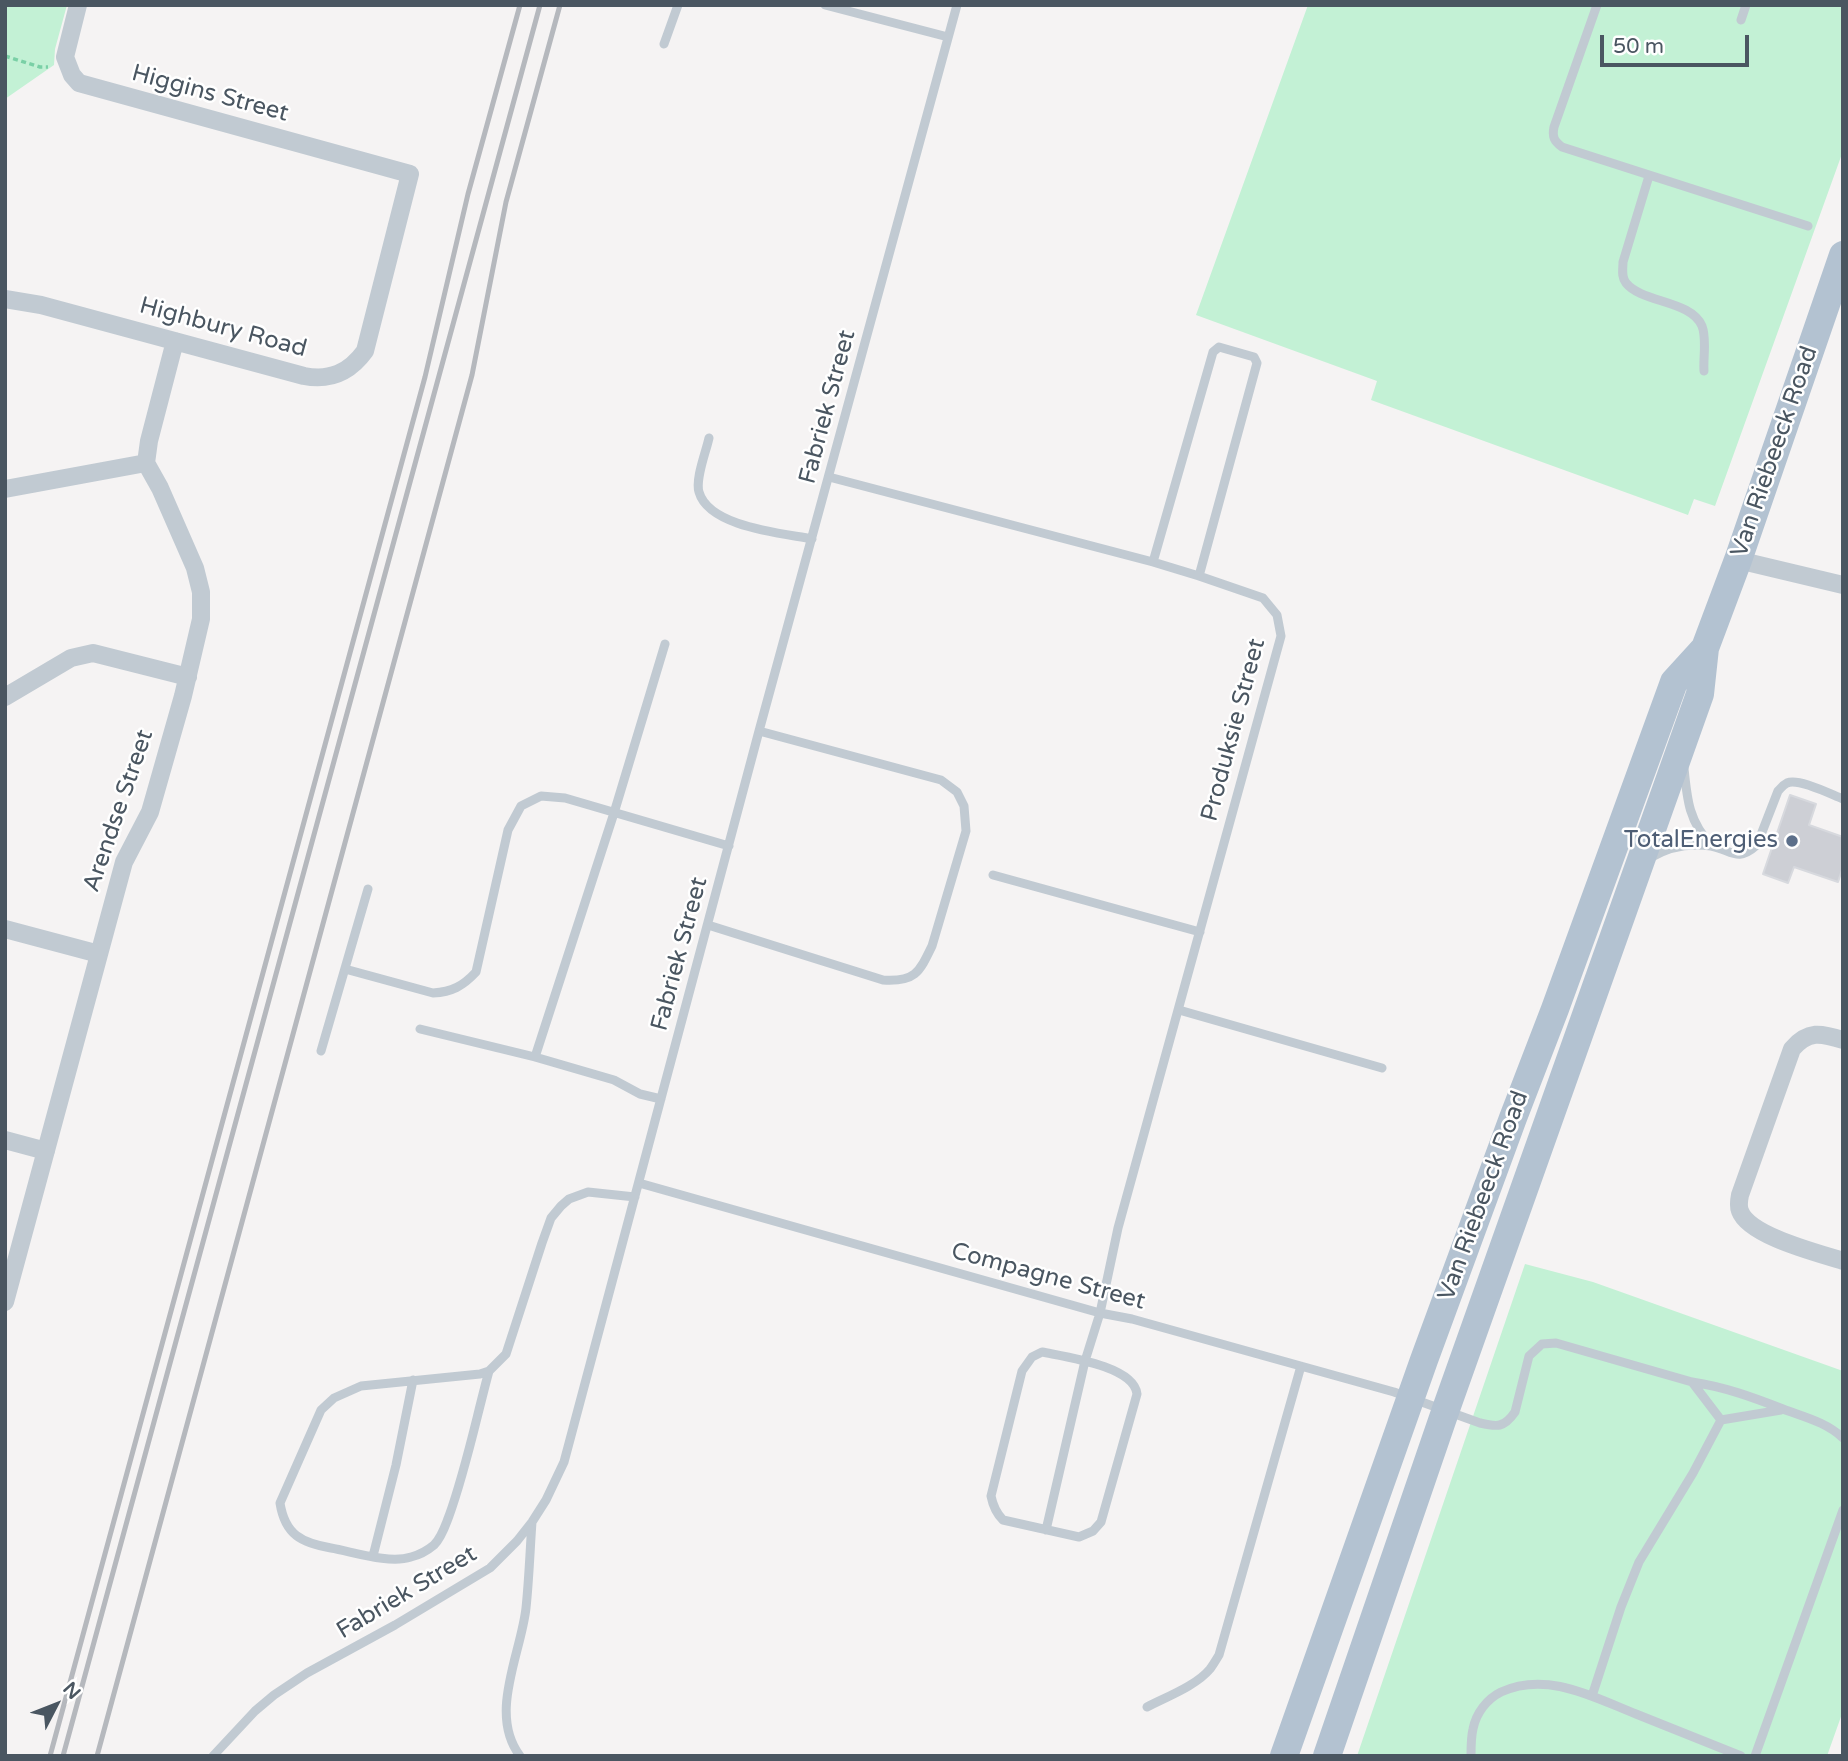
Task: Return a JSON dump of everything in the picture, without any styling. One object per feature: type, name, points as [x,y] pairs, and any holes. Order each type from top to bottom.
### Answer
[{"type":"main road","name":"Van Riebeeck Road","points":[[1327,1756],[1446,1409],[1700,694],[1706,648],[1843,256]]},
{"type":"main road","name":"Van Riebeeck Road","points":[[1284,1756],[1410,1397],[1674,682],[1706,648]]},
{"type":"street","name":"Higgins Street","points":[[78,5],[65,57],[72,75],[79,83],[410,174]]},
{"type":"street","name":"Highbury Road","points":[[5,299],[41,304],[315,378],[337,375],[348,370],[365,351],[410,174]]},
{"type":"street","points":[[5,489],[146,463],[149,441],[175,341]]},
{"type":"street","name":"Arendse Street","points":[[5,1302],[124,862],[150,812],[201,620],[201,592],[195,568],[160,488],[146,463]]},
{"type":"street","points":[[1738,560],[1843,584]]},
{"type":"street","points":[[5,697],[71,658],[93,653],[188,677]]},
{"type":"street","points":[[5,929],[99,954]]},
{"type":"street","points":[[1843,1040],[1815,1034],[1798,1041],[1792,1049],[1740,1195],[1738,1209],[1754,1229],[1843,1261]]},
{"type":"street","points":[[5,1140],[46,1151]]},
{"type":"lane","points":[[664,44],[678,5]]},
{"type":"lane","points":[[825,5],[948,37]]},
{"type":"lane","name":"Fabriek Street","points":[[213,1756],[255,1711],[274,1695],[307,1673],[395,1625],[490,1568],[532,1522],[564,1462],[957,5]]},
{"type":"lane","points":[[1597,5],[1552,135],[1554,140],[1562,147],[1808,226]]},
{"type":"lane","points":[[1741,20],[1746,5]]},
{"type":"lane","points":[[1650,176],[1623,262],[1622,274],[1626,283],[1636,290],[1692,313],[1703,332],[1704,371]]},
{"type":"lane","points":[[1153,562],[1213,352],[1219,347],[1254,357],[1257,363],[1199,576]]},
{"type":"lane","points":[[709,438],[698,483],[703,500],[713,511],[735,524],[812,539]]},
{"type":"lane","name":"Produksie Street","points":[[829,477],[1199,576],[1262,598],[1277,615],[1281,636],[1118,1228],[1100,1313],[1085,1361],[1046,1530]]},
{"type":"lane","points":[[535,1057],[665,644]]},
{"type":"lane","points":[[708,925],[883,980],[900,981],[915,975],[925,962],[966,831],[964,806],[957,792],[941,780],[759,731]]},
{"type":"lane","points":[[1681,749],[1685,788],[1693,820],[1712,846]]},
{"type":"lane","points":[[1639,867],[1663,850],[1679,846],[1712,846],[1733,855],[1743,855],[1751,851],[1758,845],[1778,791],[1790,782],[1802,783],[1843,799]]},
{"type":"lane","points":[[345,969],[433,992],[456,989],[476,972],[508,830],[521,806],[541,796],[565,798],[729,846]]},
{"type":"lane","points":[[993,875],[1200,932]]},
{"type":"lane","points":[[321,1051],[368,889]]},
{"type":"lane","points":[[1179,1010],[1381,1068]]},
{"type":"lane","points":[[421,1029],[614,1080],[640,1094],[661,1099]]},
{"type":"lane","name":"Compagne Street","points":[[639,1183],[1410,1397],[1493,1426],[1503,1425],[1515,1412],[1529,1356],[1542,1344],[1556,1343],[1692,1381]]},
{"type":"lane","points":[[489,1371],[457,1493],[442,1534],[435,1544],[410,1558],[393,1559],[313,1545],[294,1535],[282,1517],[280,1503],[321,1410],[334,1398],[361,1386],[489,1371],[506,1354],[551,1218],[569,1199],[588,1192],[635,1197]]},
{"type":"lane","points":[[1042,1352],[1085,1361],[1127,1377],[1137,1388],[1101,1521],[1089,1534],[1079,1537],[1003,1520],[994,1508],[991,1496],[1023,1371],[1032,1357],[1042,1352]]},
{"type":"lane","points":[[1147,1707],[1199,1678],[1209,1670],[1219,1655],[1301,1366]]},
{"type":"lane","points":[[373,1556],[399,1452],[413,1380]]},
{"type":"lane","points":[[1692,1381],[1743,1393],[1830,1427],[1843,1438]]},
{"type":"lane","points":[[1692,1381],[1721,1420]]},
{"type":"lane","points":[[1721,1420],[1783,1409]]},
{"type":"lane","points":[[1592,1696],[1621,1606],[1639,1562],[1693,1473],[1721,1420]]},
{"type":"lane","points":[[1755,1756],[1843,1510]]},
{"type":"lane","points":[[520,1756],[511,1741],[506,1722],[506,1703],[526,1611],[532,1522]]},
{"type":"lane","points":[[1471,1756],[1472,1729],[1481,1708],[1493,1696],[1528,1684],[1560,1686],[1592,1696],[1741,1756]]},
{"type":"path","points":[[5,55],[40,67]]},
{"type":"green space","points":[[5,5],[67,5],[55,49],[54,65],[5,99]]},
{"type":"green space","points":[[1308,5],[1843,5],[1843,151],[1715,506],[1694,499],[1688,515],[1371,400],[1377,381],[1196,315]]},
{"type":"green space","points":[[1525,1264],[1593,1282],[1843,1371],[1843,1711],[1827,1756],[1357,1756]]},
{"type":"building","points":[[1790,795],[1816,804],[1809,825],[1843,837],[1843,867],[1838,882],[1794,867],[1788,883],[1763,874]]},
{"type":"railway","points":[[50,1756],[425,377],[468,194],[520,5]]},
{"type":"railway","points":[[63,1756],[540,5]]},
{"type":"railway","points":[[97,1756],[472,375],[506,202],[560,5]]},
{"type":"place","name":"TotalEnergies","points":[[1792,841]]}]
